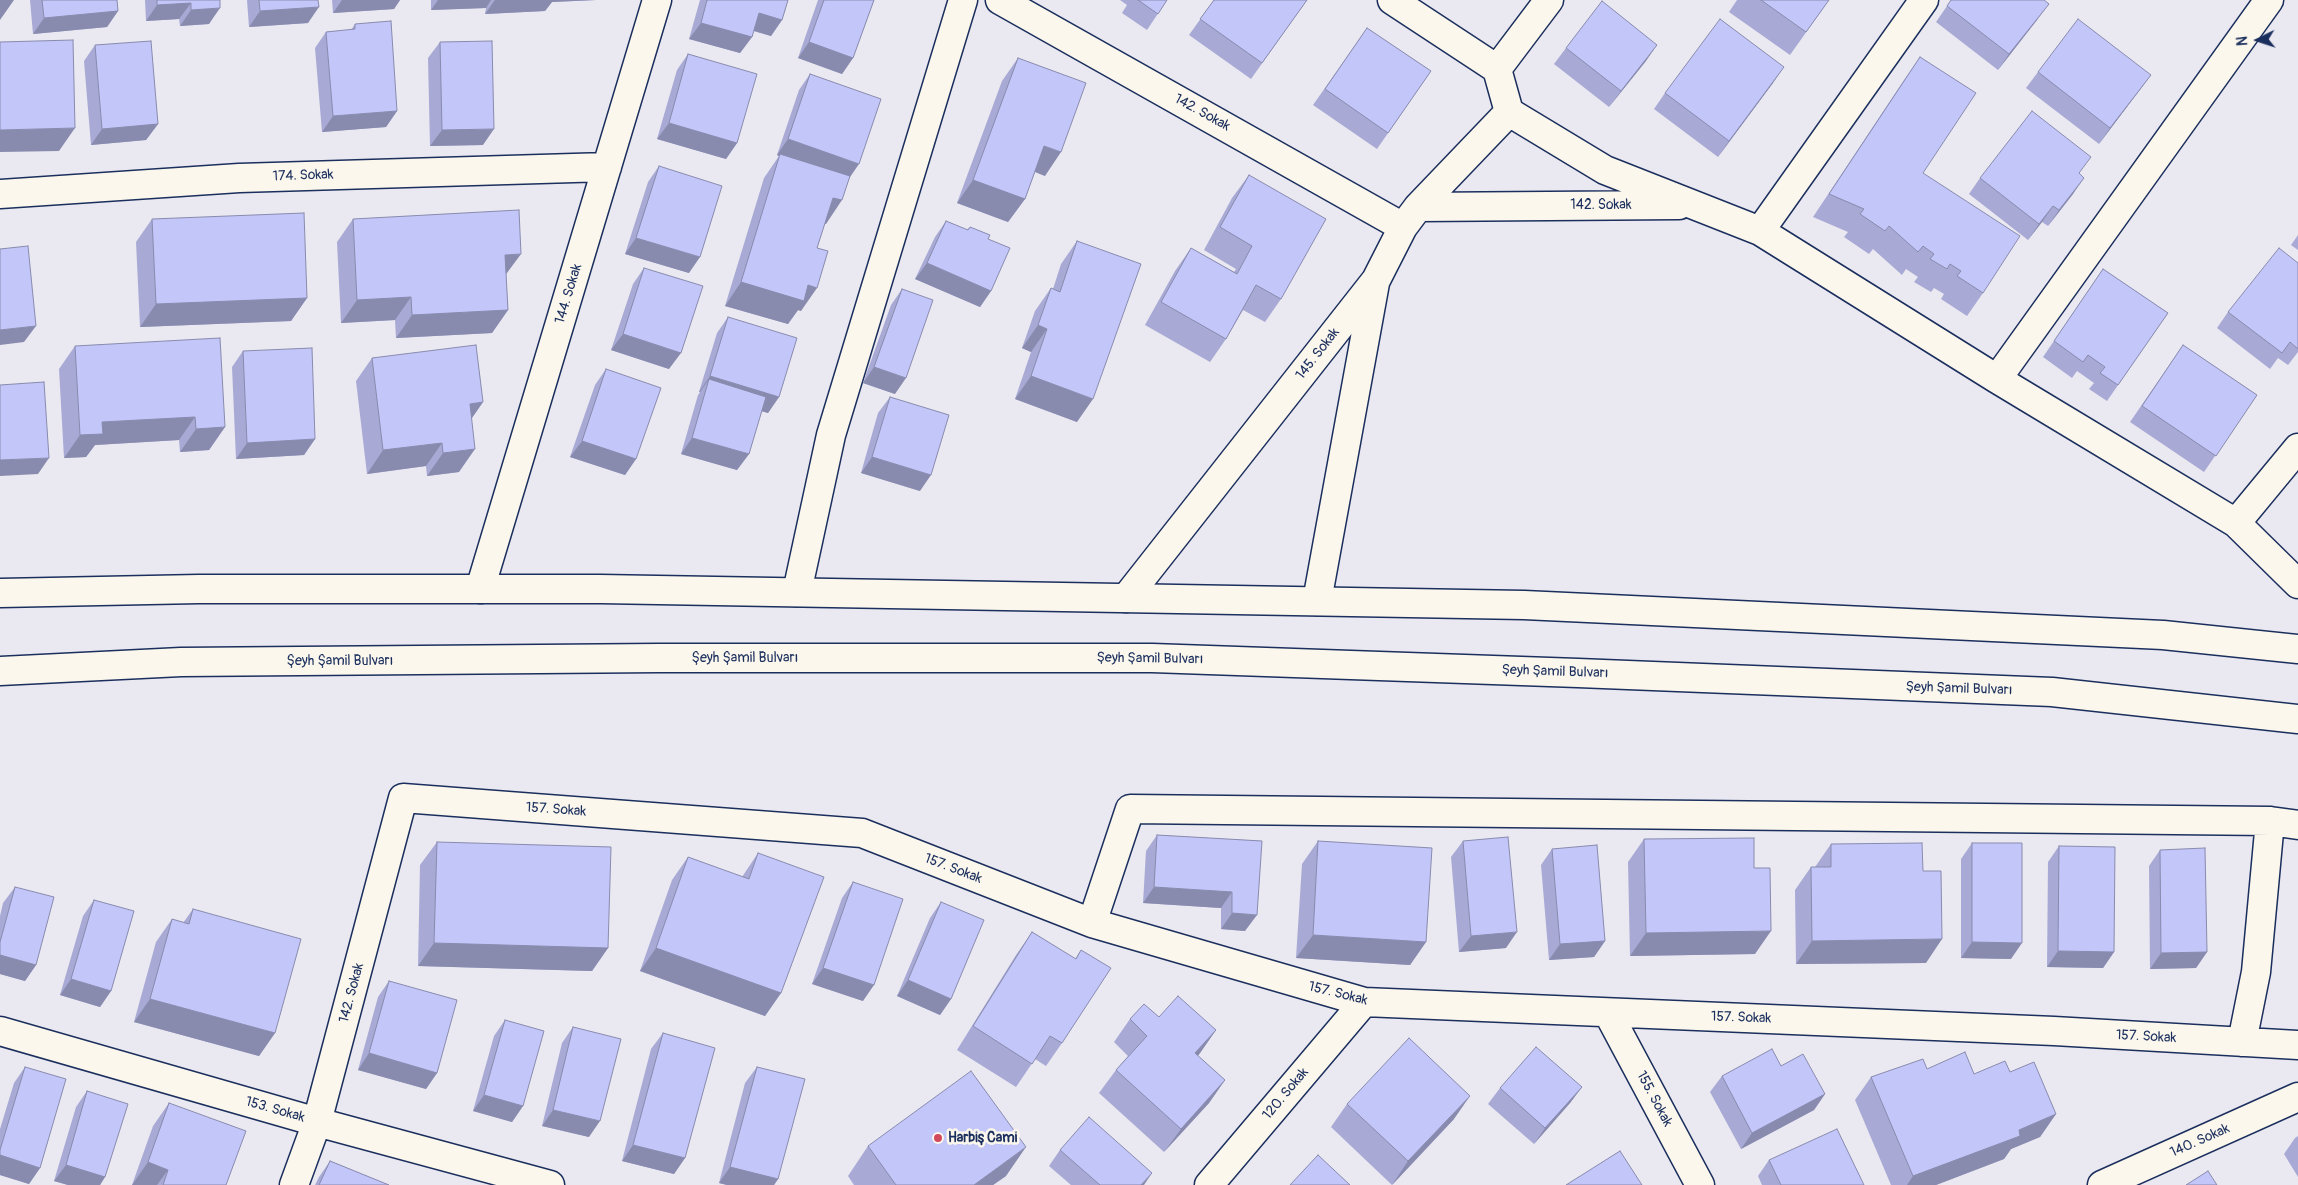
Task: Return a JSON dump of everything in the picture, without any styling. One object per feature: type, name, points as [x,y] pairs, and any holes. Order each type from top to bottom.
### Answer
[{"type":"street","name":"144. Sokak","points":[[480,589],[657,0]]},
{"type":"street","points":[[797,592],[831,435],[963,0]]},
{"type":"street","name":"142. Sokak","points":[[1000,0],[1411,217],[1693,205]]},
{"type":"street","points":[[1392,0],[1498,70],[1509,112],[1605,170],[1760,230],[1997,379],[2236,523],[2298,584]]},
{"type":"street","points":[[1498,70],[1548,0]]},
{"type":"street","points":[[1760,230],[1924,0]]},
{"type":"street","points":[[1997,379],[2269,0]]},
{"type":"street","name":"145. Sokak","points":[[1126,598],[1376,280],[1411,217],[1509,112]]},
{"type":"street","name":"174. Sokak","points":[[0,194],[239,178],[607,167]]},
{"type":"street","points":[[1317,601],[1376,280]]},
{"type":"street","points":[[2236,523],[2298,448]]},
{"type":"street","points":[[0,593],[200,588],[480,589],[797,592],[1524,605],[2153,635],[2298,649]]},
{"type":"street","name":"Şeyh Şamil Bulvarı","points":[[0,671],[181,662],[659,658],[1152,658],[2052,692],[2298,719]]},
{"type":"street","name":"142. Sokak","points":[[294,1185],[318,1122],[404,798]]},
{"type":"street","name":"157. Sokak","points":[[404,798],[862,833],[1092,923],[1364,1002],[2054,1031],[2298,1045]]},
{"type":"street","points":[[1092,923],[1130,809],[2270,821],[2298,825]]},
{"type":"street","points":[[2242,1042],[2256,972],[2270,821]]},
{"type":"street","name":"120. Sokak","points":[[1209,1185],[1364,1002]]},
{"type":"street","name":"155. Sokak","points":[[1608,1013],[1700,1185]]},
{"type":"street","name":"153. Sokak","points":[[0,1031],[318,1122],[550,1185]]},
{"type":"street","name":"140. Sokak","points":[[2102,1185],[2298,1097]]},
{"type":"building","points":[[42,0],[117,0],[118,11],[44,18]]},
{"type":"building","points":[[157,0],[220,0],[220,8],[191,10],[191,3],[157,5]]},
{"type":"building","points":[[259,0],[318,0],[319,7],[260,11]]},
{"type":"building","points":[[707,0],[788,0],[782,20],[759,13],[752,37],[701,23]]},
{"type":"building","points":[[824,0],[874,0],[853,58],[809,42]]},
{"type":"building","points":[[1138,0],[1167,0],[1158,14]]},
{"type":"building","points":[[1214,0],[1307,0],[1262,63],[1200,19]]},
{"type":"building","points":[[1761,0],[1829,0],[1806,32]]},
{"type":"building","points":[[1951,0],[2044,0],[2049,4],[2009,54],[1947,6]]},
{"type":"building","points":[[1602,1],[1657,45],[1621,91],[1566,48]]},
{"type":"building","points":[[1720,19],[1784,67],[1729,141],[1665,93]]},
{"type":"building","points":[[2078,19],[2151,75],[2110,128],[2038,72]]},
{"type":"building","points":[[391,21],[397,111],[333,116],[326,32],[355,29],[355,24]]},
{"type":"building","points":[[1367,28],[1431,71],[1388,133],[1325,89]]},
{"type":"building","points":[[73,40],[75,128],[0,130],[0,42]]},
{"type":"building","points":[[151,41],[158,124],[102,129],[95,45]]},
{"type":"building","points":[[492,41],[494,129],[442,130],[440,42]]},
{"type":"building","points":[[688,54],[757,74],[737,143],[669,123]]},
{"type":"building","points":[[1920,57],[1976,93],[1923,173],[2020,236],[1983,293],[1957,276],[1961,271],[1950,264],[1947,269],[1930,259],[1934,254],[1923,246],[1918,252],[1889,226],[1885,231],[1860,214],[1864,209],[1829,194]]},
{"type":"building","points":[[1018,58],[1086,83],[1061,152],[1044,146],[1025,199],[973,180]]},
{"type":"building","points":[[810,74],[881,99],[859,164],[788,139]]},
{"type":"building","points":[[2032,111],[2091,157],[2079,173],[2084,178],[2059,210],[2053,206],[2039,224],[1980,178]]},
{"type":"building","points":[[780,154],[850,176],[842,200],[833,198],[817,248],[828,251],[817,288],[808,285],[804,301],[741,282]]},
{"type":"building","points":[[659,166],[722,186],[700,257],[636,238]]},
{"type":"building","points":[[1249,175],[1326,219],[1281,299],[1256,285],[1226,339],[1161,302],[1191,248],[1237,274],[1252,246],[1220,227]]},
{"type":"building","points":[[519,210],[521,254],[505,255],[508,310],[412,315],[411,297],[357,300],[353,219]]},
{"type":"building","points":[[304,213],[307,298],[156,304],[152,219]]},
{"type":"building","points":[[946,221],[968,230],[970,227],[990,235],[988,239],[1010,248],[991,291],[927,263]]},
{"type":"building","points":[[1077,241],[1141,264],[1093,399],[1031,376],[1047,329],[1038,325],[1051,288],[1060,292]]},
{"type":"building","points":[[28,246],[36,326],[0,330],[0,249]]},
{"type":"building","points":[[2279,248],[2298,263],[2298,349],[2290,342],[2282,353],[2228,312]]},
{"type":"building","points":[[644,268],[703,286],[681,353],[623,334]]},
{"type":"building","points":[[2103,269],[2168,313],[2118,385],[2100,373],[2105,367],[2088,355],[2083,362],[2054,341]]},
{"type":"building","points":[[902,289],[933,300],[906,378],[874,367]]},
{"type":"building","points":[[728,317],[797,338],[779,397],[710,376]]},
{"type":"building","points":[[220,338],[225,427],[196,429],[195,417],[102,422],[103,434],[80,435],[75,346]]},
{"type":"building","points":[[476,345],[483,402],[470,404],[475,449],[443,453],[442,443],[383,450],[372,358]]},
{"type":"building","points":[[2183,345],[2257,395],[2216,456],[2142,406]]},
{"type":"building","points":[[312,348],[315,439],[247,443],[243,351]]},
{"type":"building","points":[[606,369],[661,388],[636,459],[582,441]]},
{"type":"building","points":[[709,379],[766,397],[749,454],[692,438]]},
{"type":"building","points":[[44,382],[49,458],[0,460],[0,385]]},
{"type":"building","points":[[890,397],[949,415],[931,475],[872,457]]},
{"type":"building","points":[[1157,835],[1262,841],[1257,915],[1232,913],[1232,892],[1154,887]]},
{"type":"building","points":[[1508,837],[1517,932],[1471,936],[1463,841]]},
{"type":"building","points":[[1754,838],[1754,868],[1770,868],[1771,931],[1646,933],[1644,839]]},
{"type":"building","points":[[1318,841],[1432,848],[1426,942],[1313,935]]},
{"type":"building","points":[[437,842],[611,847],[608,948],[434,943]]},
{"type":"building","points":[[1922,843],[1923,871],[1941,871],[1942,939],[1812,941],[1811,867],[1831,867],[1831,844]]},
{"type":"building","points":[[1972,843],[2022,843],[2022,943],[1972,942]]},
{"type":"building","points":[[1597,845],[1605,941],[1560,944],[1552,849]]},
{"type":"building","points":[[2059,846],[2115,847],[2114,952],[2058,951]]},
{"type":"building","points":[[2205,848],[2207,952],[2161,953],[2160,850]]},
{"type":"building","points":[[758,853],[824,877],[781,993],[656,948],[688,857],[749,879]]},
{"type":"building","points":[[853,882],[903,899],[874,985],[823,968]]},
{"type":"building","points":[[15,887],[54,897],[36,965],[0,955],[0,942]]},
{"type":"building","points":[[94,900],[134,911],[111,991],[71,979]]},
{"type":"building","points":[[941,902],[984,920],[951,999],[908,980]]},
{"type":"building","points":[[193,909],[301,939],[275,1033],[150,999],[172,919],[189,924]]},
{"type":"building","points":[[1032,932],[1076,959],[1081,950],[1111,968],[1062,1043],[1050,1036],[1032,1064],[973,1026]]},
{"type":"building","points":[[389,981],[457,1000],[437,1073],[369,1053]]},
{"type":"building","points":[[1178,996],[1216,1030],[1195,1053],[1225,1080],[1181,1129],[1116,1070],[1147,1036],[1130,1019],[1144,1004],[1159,1017]]},
{"type":"building","points":[[505,1020],[544,1031],[523,1106],[484,1095]]},
{"type":"building","points":[[573,1027],[621,1039],[600,1121],[553,1110]]},
{"type":"building","points":[[663,1033],[715,1048],[685,1158],[633,1145]]},
{"type":"building","points":[[1409,1038],[1470,1096],[1408,1161],[1347,1104]]},
{"type":"building","points":[[1536,1047],[1582,1087],[1545,1128],[1500,1088]]},
{"type":"building","points":[[1772,1049],[1781,1066],[1803,1054],[1825,1094],[1752,1133],[1722,1076]]},
{"type":"building","points":[[1965,1052],[1974,1074],[2005,1061],[2010,1072],[2034,1062],[2056,1114],[2019,1130],[2020,1136],[1913,1176],[1871,1077],[1923,1059],[1927,1069]]},
{"type":"building","points":[[25,1067],[66,1079],[40,1168],[0,1155]]},
{"type":"building","points":[[757,1067],[805,1079],[778,1179],[730,1167]]},
{"type":"building","points":[[971,1071],[1026,1147],[974,1185],[896,1185],[868,1146]]},
{"type":"building","points":[[87,1091],[128,1104],[105,1177],[66,1165]]},
{"type":"building","points":[[169,1103],[246,1131],[226,1185],[163,1185],[168,1170],[148,1162]]},
{"type":"building","points":[[1089,1117],[1152,1173],[1141,1185],[1100,1185],[1060,1150]]},
{"type":"building","points":[[1837,1129],[1864,1185],[1781,1185],[1769,1160]]},
{"type":"building","points":[[1620,1151],[1642,1185],[1566,1185]]},
{"type":"building","points":[[1318,1155],[1350,1185],[1290,1185]]},
{"type":"building","points":[[330,1161],[389,1185],[319,1185]]},
{"type":"building","points":[[2208,1171],[2217,1185],[2186,1185]]},
{"type":"place","name":"Harbiş Cami","points":[[938,1138]]}]
